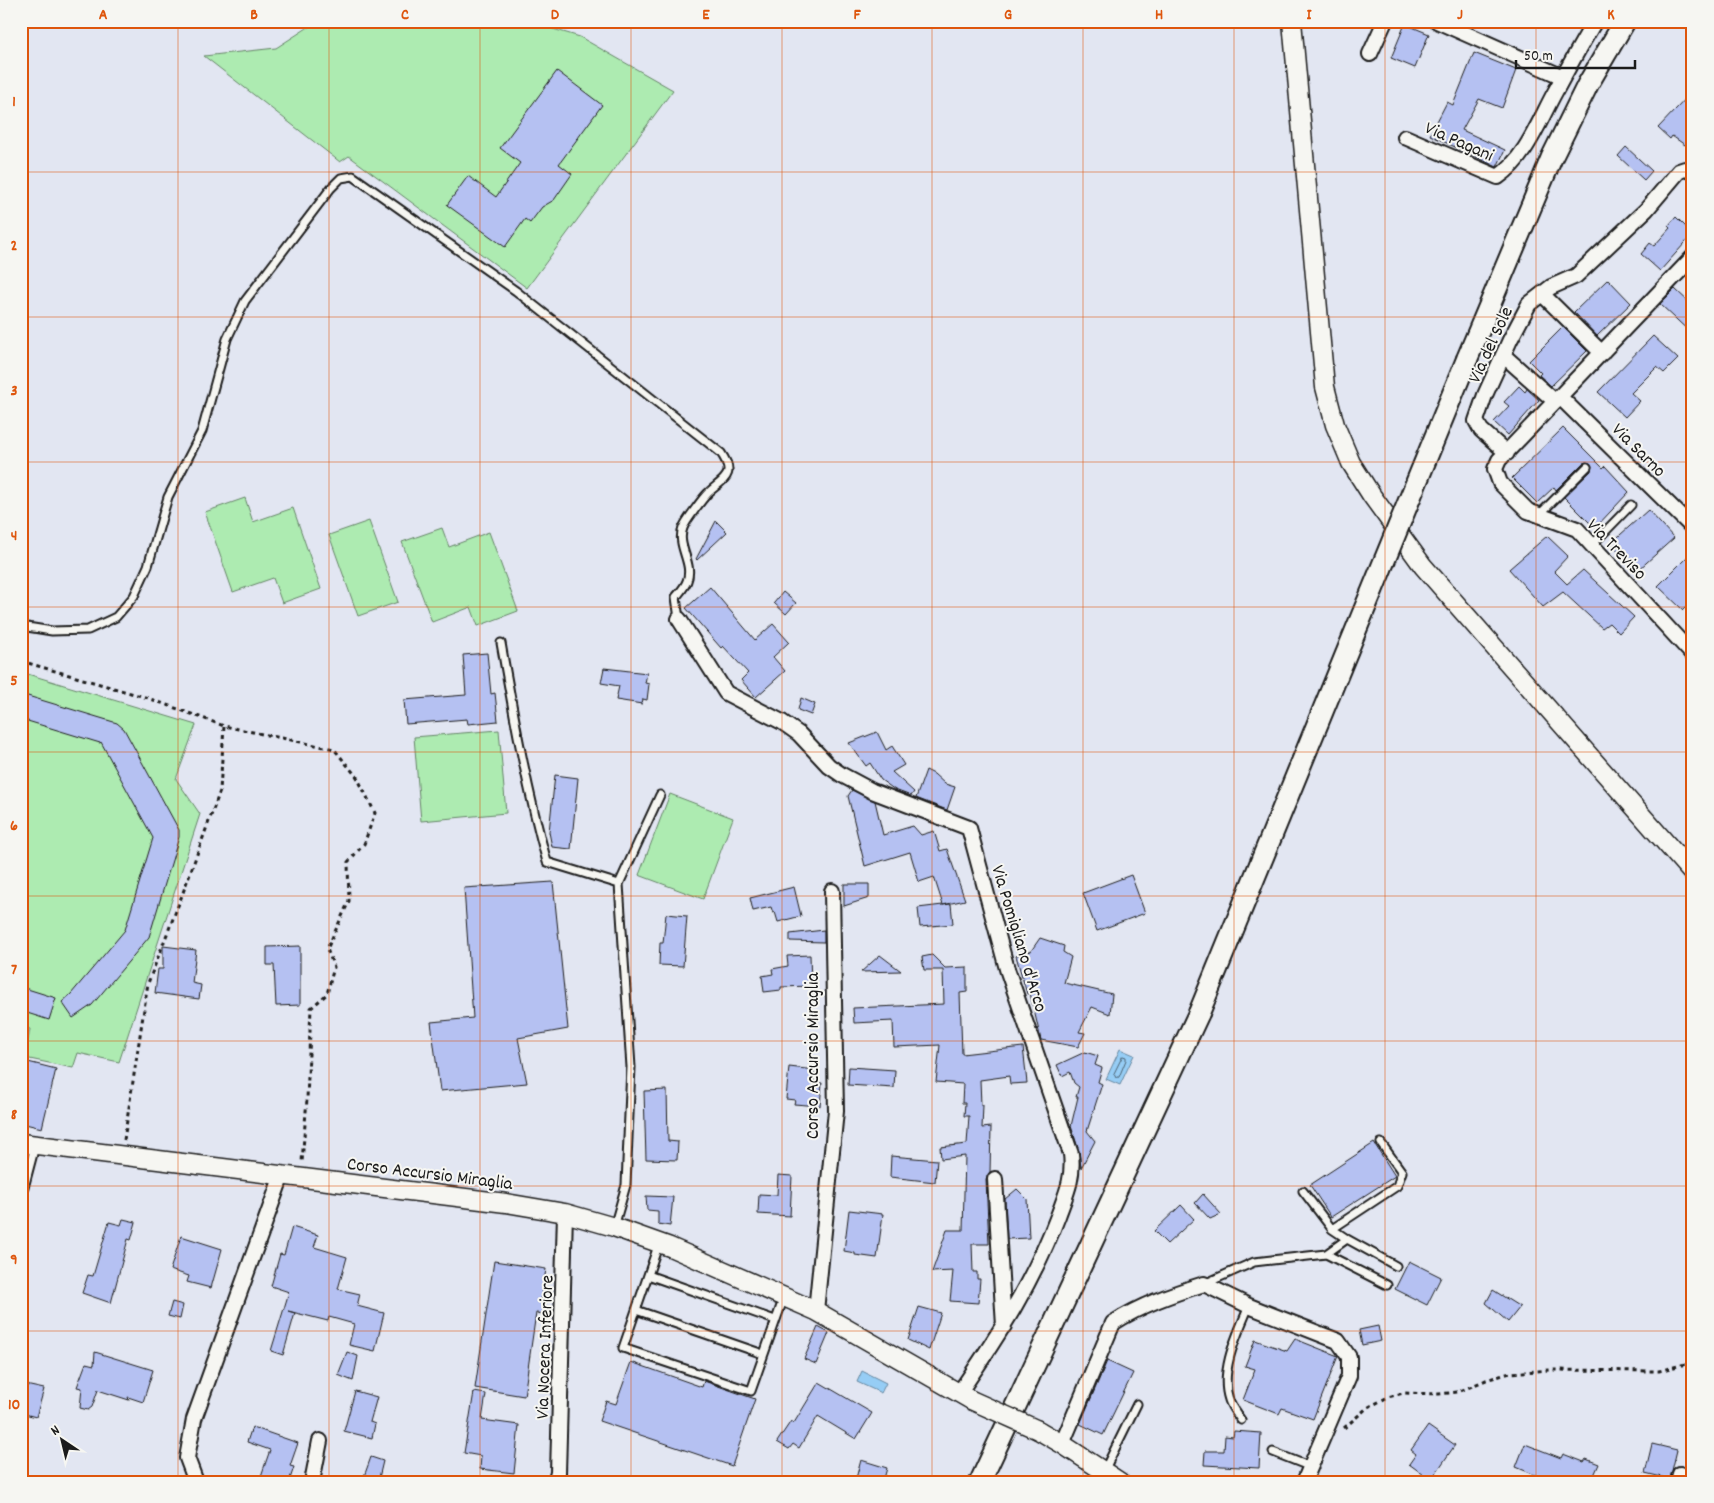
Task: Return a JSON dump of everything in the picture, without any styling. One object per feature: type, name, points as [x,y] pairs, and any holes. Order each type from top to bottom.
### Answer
[{"type":"main road","points":[[980,1482],[1199,1013],[1467,359],[1552,157],[1588,84],[1625,21]]},
{"type":"street","points":[[1292,21],[1325,387],[1329,406],[1342,444],[1361,480],[1423,566],[1693,874]]},
{"type":"street","points":[[1370,54],[1385,21]]},
{"type":"street","points":[[1437,21],[1563,77]]},
{"type":"street","name":"Via Pagani","points":[[1405,137],[1498,178],[1521,156],[1595,21]]},
{"type":"street","name":"Via del Sole","points":[[1503,457],[1476,421],[1503,355],[1529,304],[1551,287],[1576,276],[1646,210],[1679,171],[1685,169],[1693,170]]},
{"type":"street","points":[[1503,457],[1555,397],[1602,353],[1693,258]]},
{"type":"street","points":[[1542,294],[1602,353]]},
{"type":"street","name":"Via Sarno","points":[[1503,355],[1555,397],[1693,528]]},
{"type":"street","name":"Via Treviso","points":[[1503,457],[1495,469],[1500,483],[1528,511],[1578,529],[1693,655]]},
{"type":"street","name":"Via Pomigliano d'Arco","points":[[679,619],[726,693],[782,722],[799,734],[829,766],[842,775],[872,791],[969,828],[1007,968],[1072,1154],[1073,1168],[1072,1179],[1050,1238],[1024,1290],[965,1397]]},
{"type":"street","name":"Corso Accursio Miraglia","points":[[816,1310],[836,1111],[832,891]]},
{"type":"street","name":"Corso Accursio Miraglia","points":[[28,1144],[506,1203],[565,1213],[614,1227],[659,1243],[816,1310],[965,1397],[1038,1430],[1062,1444]]},
{"type":"street","points":[[196,1482],[187,1458],[194,1419],[282,1175]]},
{"type":"street","points":[[995,1179],[1004,1327]]},
{"type":"street","name":"Via Nocera Inferiore","points":[[555,1482],[558,1463],[565,1213]]},
{"type":"street","points":[[1120,1482],[1062,1444],[1113,1323],[1130,1312],[1173,1294],[1204,1284],[1249,1306],[1338,1341],[1349,1357],[1349,1376],[1304,1482]]},
{"type":"street","points":[[312,1482],[320,1441]]},
{"type":"lane","points":[[21,626],[52,631],[88,630],[116,617],[134,596],[148,566],[168,497],[202,431],[227,339],[245,301],[331,188],[341,178],[353,176],[516,291],[721,453],[728,463],[727,475],[723,482],[708,494],[683,528],[682,547],[689,569],[687,582],[676,597],[679,619]]},
{"type":"lane","points":[[1539,515],[1587,467]]},
{"type":"lane","points":[[1592,545],[1631,505]]},
{"type":"lane","points":[[501,643],[520,747],[547,862],[619,884]]},
{"type":"lane","points":[[614,1227],[626,1185],[631,1068],[619,884],[660,795]]},
{"type":"lane","points":[[1332,1229],[1397,1186],[1402,1172],[1381,1143]]},
{"type":"lane","points":[[21,1199],[28,1144]]},
{"type":"lane","points":[[1303,1191],[1332,1229],[1396,1266]]},
{"type":"lane","points":[[1204,1284],[1254,1262],[1326,1254],[1347,1239]]},
{"type":"lane","points":[[659,1243],[623,1348],[750,1390],[784,1297]]},
{"type":"lane","points":[[1326,1254],[1388,1285]]},
{"type":"lane","points":[[648,1274],[775,1320]]},
{"type":"lane","points":[[1241,1420],[1229,1400],[1227,1374],[1228,1360],[1249,1306]]},
{"type":"lane","points":[[636,1310],[763,1354]]},
{"type":"lane","points":[[1104,1472],[1137,1404]]},
{"type":"lane","points":[[1273,1452],[1311,1467]]},
{"type":"path","points":[[21,661],[148,698],[224,726],[334,749],[357,777],[375,813],[364,844],[348,862],[349,901],[328,949],[334,966],[328,994],[311,1008],[307,1099],[300,1177]]},
{"type":"path","points":[[122,1155],[148,983],[220,791],[224,726]]},
{"type":"path","points":[[1338,1434],[1367,1408],[1388,1397],[1403,1393],[1439,1394],[1458,1392],[1486,1380],[1510,1373],[1550,1370],[1659,1371],[1693,1362]]},
{"type":"green space","points":[[318,21],[478,21],[484,23],[486,21],[526,21],[580,37],[673,90],[527,288],[349,156],[340,162],[204,56],[276,48]]},
{"type":"green space","points":[[245,498],[253,522],[293,508],[321,589],[282,603],[273,578],[233,592],[205,512]]},
{"type":"green space","points":[[369,521],[398,602],[358,616],[329,535]]},
{"type":"green space","points":[[442,528],[449,547],[489,532],[518,611],[478,626],[471,607],[432,622],[402,542]]},
{"type":"green space","points":[[21,672],[196,725],[176,779],[200,814],[119,1062],[78,1053],[73,1068],[25,1058],[30,1029],[21,1027]]},
{"type":"green space","points":[[499,730],[506,813],[421,821],[414,737]]},
{"type":"green space","points":[[670,794],[733,818],[703,899],[639,875]]},
{"type":"water","points":[[1120,1049],[1134,1055],[1120,1085],[1106,1079]]},
{"type":"water","points":[[862,1371],[886,1383],[881,1393],[857,1382]]},
{"type":"building","points":[[1405,24],[1429,34],[1415,68],[1391,58]]},
{"type":"building","points":[[1474,53],[1516,70],[1502,108],[1479,99],[1462,130],[1505,150],[1497,167],[1430,135],[1447,102],[1453,105]]},
{"type":"building","points":[[557,71],[602,105],[559,164],[572,174],[554,200],[542,207],[530,223],[525,219],[505,247],[447,205],[468,176],[496,197],[520,163],[500,148]]},
{"type":"building","points":[[1693,91],[1693,137],[1685,145],[1672,136],[1670,139],[1658,128]]},
{"type":"building","points":[[1626,147],[1652,171],[1644,180],[1618,156]]},
{"type":"building","points":[[1676,217],[1693,234],[1660,271],[1641,254],[1650,243],[1654,246],[1670,228],[1668,226]]},
{"type":"building","points":[[1608,279],[1631,303],[1597,336],[1574,312]]},
{"type":"building","points":[[1675,289],[1693,306],[1693,335],[1660,304]]},
{"type":"building","points":[[1563,327],[1587,351],[1551,386],[1539,375],[1541,373],[1529,361]]},
{"type":"building","points":[[1653,336],[1678,359],[1664,373],[1657,367],[1631,393],[1640,401],[1625,417],[1598,392]]},
{"type":"building","points":[[1519,386],[1525,392],[1527,389],[1539,400],[1508,435],[1494,422],[1509,406],[1504,402]]},
{"type":"building","points":[[1563,428],[1603,468],[1605,466],[1629,492],[1595,528],[1564,497],[1591,471],[1592,466],[1590,463],[1583,463],[1556,490],[1554,487],[1537,503],[1512,478]]},
{"type":"building","points":[[1648,510],[1674,538],[1637,571],[1611,543]]},
{"type":"building","points":[[716,521],[727,532],[697,560],[696,559]]},
{"type":"building","points":[[1547,536],[1568,556],[1554,571],[1567,584],[1583,570],[1634,617],[1619,633],[1609,623],[1602,628],[1563,592],[1543,607],[1509,569]]},
{"type":"building","points":[[1693,551],[1693,600],[1683,610],[1658,586]]},
{"type":"building","points":[[710,587],[755,640],[773,624],[789,642],[773,657],[785,671],[756,697],[741,680],[748,673],[723,646],[721,648],[686,608]]},
{"type":"building","points":[[783,592],[796,603],[786,614],[774,603]]},
{"type":"building","points":[[487,653],[491,694],[495,693],[498,721],[468,724],[467,719],[406,724],[404,700],[466,695],[463,655]]},
{"type":"building","points":[[604,668],[647,673],[645,683],[649,684],[647,700],[643,699],[642,704],[616,700],[619,686],[601,683]]},
{"type":"building","points":[[21,694],[117,723],[124,729],[179,830],[179,837],[149,937],[92,1005],[73,1018],[62,1002],[71,994],[125,930],[153,838],[101,742],[21,719]]},
{"type":"building","points":[[801,698],[815,704],[811,715],[798,710]]},
{"type":"building","points":[[877,732],[886,750],[892,746],[904,765],[892,772],[914,792],[911,796],[895,790],[881,780],[870,763],[866,766],[849,743]]},
{"type":"building","points":[[926,770],[934,774],[945,784],[955,787],[947,810],[916,798]]},
{"type":"building","points":[[555,775],[578,778],[571,849],[552,847],[549,832]]},
{"type":"building","points":[[852,790],[875,801],[883,835],[913,826],[921,835],[934,831],[940,851],[947,849],[965,900],[943,905],[934,877],[919,882],[910,852],[865,866],[848,796]]},
{"type":"building","points":[[1131,875],[1145,913],[1097,931],[1083,893]]},
{"type":"building","points":[[553,882],[568,1029],[518,1038],[527,1083],[440,1091],[431,1022],[473,1018],[464,888]]},
{"type":"building","points":[[844,884],[869,884],[869,898],[844,906]]},
{"type":"building","points":[[794,887],[801,916],[778,922],[775,912],[773,913],[771,907],[753,911],[750,898]]},
{"type":"building","points":[[951,904],[953,924],[920,927],[918,908]]},
{"type":"building","points":[[666,914],[687,916],[683,966],[659,965],[660,943],[663,943]]},
{"type":"building","points":[[824,930],[824,942],[790,941],[790,934]]},
{"type":"building","points":[[1040,938],[1064,946],[1063,952],[1071,957],[1064,983],[1112,994],[1110,1014],[1092,1007],[1079,1032],[1085,1033],[1078,1047],[1041,1040],[1030,993],[1027,994],[1016,956],[1031,951]]},
{"type":"building","points":[[163,946],[196,950],[192,983],[201,985],[199,999],[155,993],[158,969],[163,969]]},
{"type":"building","points":[[300,946],[300,1005],[276,1006],[274,965],[267,965],[267,947]]},
{"type":"building","points":[[810,955],[811,986],[781,987],[781,990],[764,992],[762,976],[773,974],[772,969],[788,966],[787,956]]},
{"type":"building","points":[[880,955],[901,971],[861,972]]},
{"type":"building","points":[[932,955],[945,968],[967,967],[967,992],[960,993],[962,1054],[1023,1047],[1027,1083],[1010,1084],[1009,1076],[980,1080],[981,1105],[983,1105],[982,1128],[991,1127],[990,1172],[986,1180],[989,1244],[972,1244],[973,1272],[977,1272],[977,1279],[980,1279],[978,1303],[950,1301],[953,1271],[932,1272],[947,1230],[963,1230],[965,1156],[941,1159],[940,1147],[967,1144],[969,1116],[964,1116],[965,1103],[962,1103],[963,1084],[936,1082],[940,1045],[894,1047],[893,1021],[854,1023],[853,1008],[944,1004],[943,970],[924,970],[922,957]]},
{"type":"building","points":[[21,987],[56,998],[49,1020],[21,1011]]},
{"type":"building","points":[[1085,1052],[1098,1056],[1095,1065],[1102,1068],[1098,1082],[1102,1084],[1087,1131],[1095,1141],[1081,1168],[1079,1151],[1071,1126],[1079,1087],[1074,1083],[1070,1072],[1062,1076],[1057,1065]]},
{"type":"building","points":[[24,1061],[56,1069],[42,1128],[21,1123],[21,1070]]},
{"type":"building","points":[[789,1067],[815,1070],[814,1082],[822,1083],[820,1106],[794,1104],[795,1100],[786,1099]]},
{"type":"building","points":[[849,1067],[895,1070],[894,1088],[848,1085]]},
{"type":"building","points":[[667,1090],[668,1141],[678,1142],[677,1160],[646,1159],[644,1091]]},
{"type":"building","points":[[1374,1143],[1395,1176],[1331,1217],[1310,1185]]},
{"type":"building","points":[[891,1156],[937,1160],[935,1182],[890,1177]]},
{"type":"building","points":[[778,1175],[792,1176],[790,1216],[758,1214],[759,1194],[777,1195]]},
{"type":"building","points":[[1017,1189],[1027,1199],[1029,1238],[1007,1239],[1005,1199]]},
{"type":"building","points":[[1203,1194],[1221,1214],[1210,1219],[1195,1203]]},
{"type":"building","points":[[646,1196],[673,1197],[670,1226],[658,1224],[658,1211],[647,1210]]},
{"type":"building","points":[[1181,1205],[1194,1219],[1167,1244],[1154,1231]]},
{"type":"building","points":[[849,1210],[883,1214],[877,1258],[855,1255],[855,1253],[844,1251]]},
{"type":"building","points":[[123,1219],[136,1222],[131,1240],[128,1239],[111,1303],[82,1293],[88,1275],[93,1276],[109,1222],[121,1225]]},
{"type":"building","points":[[292,1227],[318,1235],[314,1247],[347,1257],[338,1289],[360,1294],[357,1306],[384,1313],[375,1351],[349,1345],[354,1324],[329,1317],[328,1321],[288,1311],[295,1313],[283,1355],[271,1351],[289,1292],[271,1286],[280,1254],[284,1255]]},
{"type":"building","points":[[181,1236],[222,1249],[211,1288],[187,1282],[189,1276],[170,1270]]},
{"type":"building","points":[[494,1261],[546,1269],[541,1302],[546,1302],[544,1314],[536,1313],[524,1396],[475,1388]]},
{"type":"building","points":[[1409,1261],[1441,1277],[1427,1305],[1395,1289]]},
{"type":"building","points":[[1493,1290],[1520,1307],[1508,1322],[1486,1303]]},
{"type":"building","points":[[172,1302],[183,1305],[180,1319],[168,1316]]},
{"type":"building","points":[[919,1307],[941,1313],[929,1350],[908,1340]]},
{"type":"building","points":[[1378,1326],[1381,1341],[1362,1345],[1359,1330]]},
{"type":"building","points":[[818,1327],[829,1333],[816,1364],[804,1359]]},
{"type":"building","points":[[1295,1339],[1338,1356],[1313,1419],[1282,1408],[1279,1414],[1243,1400],[1255,1369],[1245,1366],[1255,1340],[1287,1351]]},
{"type":"building","points":[[95,1352],[153,1370],[143,1402],[128,1397],[129,1400],[98,1390],[92,1407],[88,1410],[80,1408],[82,1388],[77,1387],[86,1363],[94,1365]]},
{"type":"building","points":[[347,1352],[358,1356],[353,1381],[338,1375]]},
{"type":"building","points":[[1107,1361],[1133,1373],[1103,1435],[1080,1424]]},
{"type":"building","points":[[631,1362],[702,1387],[704,1381],[755,1399],[732,1466],[599,1421],[606,1401],[616,1404]]},
{"type":"building","points":[[819,1382],[872,1413],[856,1439],[818,1416],[799,1448],[793,1444],[789,1449],[777,1442],[791,1421],[794,1423]]},
{"type":"building","points":[[21,1384],[44,1389],[36,1417],[21,1413]]},
{"type":"building","points":[[355,1391],[377,1397],[370,1422],[375,1424],[372,1438],[344,1431]]},
{"type":"building","points":[[474,1392],[486,1394],[482,1420],[519,1425],[514,1473],[480,1469],[481,1456],[464,1453]]},
{"type":"building","points":[[1428,1426],[1455,1445],[1431,1480],[1409,1464],[1416,1454],[1411,1450]]},
{"type":"building","points":[[252,1427],[298,1443],[290,1466],[294,1467],[289,1482],[259,1482],[270,1450],[247,1442]]},
{"type":"building","points":[[1234,1431],[1261,1433],[1259,1468],[1204,1465],[1205,1451],[1224,1451],[1225,1436],[1233,1437]]},
{"type":"building","points":[[1525,1444],[1561,1458],[1563,1454],[1584,1462],[1586,1459],[1599,1464],[1591,1482],[1552,1482],[1516,1467]]},
{"type":"building","points":[[1652,1444],[1677,1450],[1670,1479],[1645,1473]]},
{"type":"building","points":[[371,1457],[383,1461],[378,1482],[362,1482]]},
{"type":"building","points":[[861,1460],[887,1468],[883,1482],[855,1482]]}]
